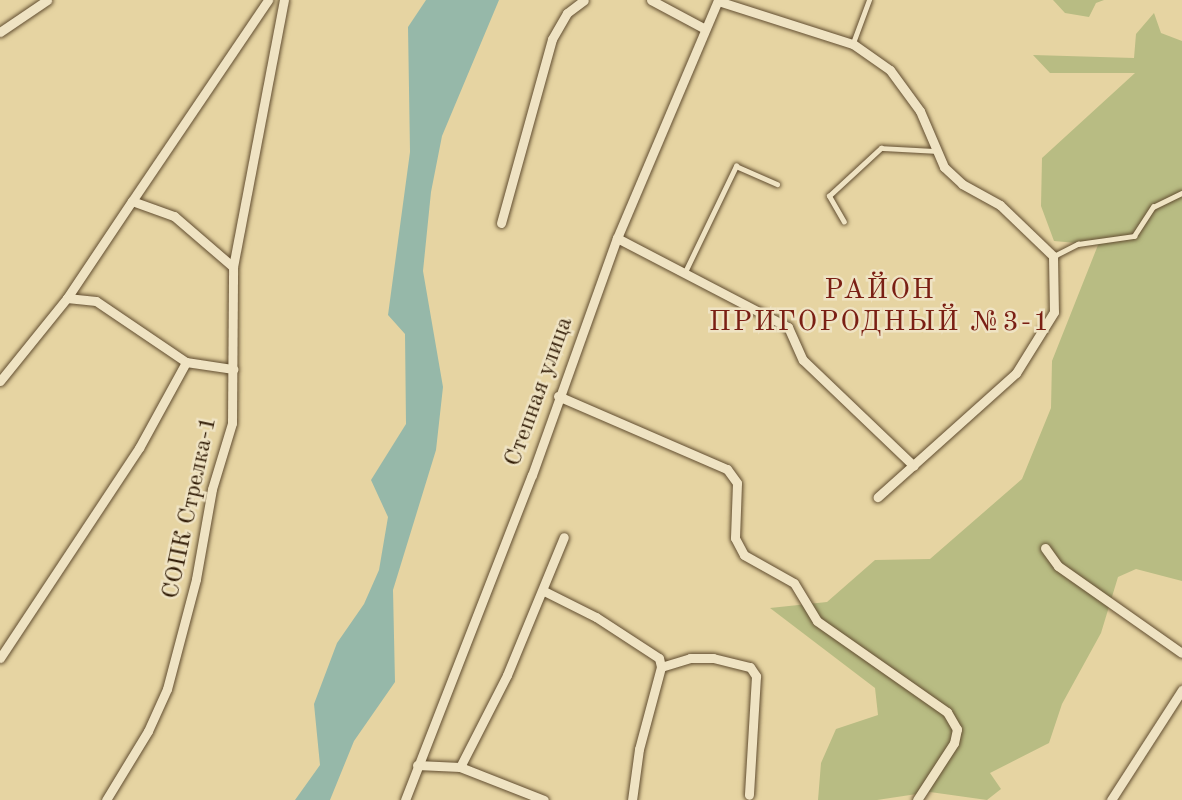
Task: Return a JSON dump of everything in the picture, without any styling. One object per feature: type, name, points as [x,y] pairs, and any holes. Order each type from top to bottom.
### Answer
[{"type":"street","points":[[0,32],[47,0]]},
{"type":"street","points":[[0,381],[67,298],[268,0]]},
{"type":"street","name":"СОПК Стрелка-1","points":[[106,800],[148,731],[183,638],[212,489],[232,423],[233,267],[284,0]]},
{"type":"street","points":[[501,223],[552,39],[566,13],[584,0]]},
{"type":"street","points":[[652,0],[705,29]]},
{"type":"street","points":[[718,1],[853,44],[890,70],[920,111],[937,151],[953,175],[1000,205],[1053,256],[1054,312],[1016,373],[878,497]]},
{"type":"street","name":"Степная улица","points":[[405,800],[532,475],[558,396],[617,238],[718,1]]},
{"type":"street","points":[[132,201],[174,216],[233,267]]},
{"type":"street","points":[[617,238],[788,327],[803,360],[914,466]]},
{"type":"street","points":[[67,298],[96,301],[186,362],[233,369]]},
{"type":"street","points":[[0,658],[139,448],[186,362]]},
{"type":"street","points":[[558,396],[727,469],[737,483],[735,538],[744,555],[794,583],[817,621],[947,712],[957,729],[954,743],[917,800]]},
{"type":"street","points":[[460,767],[544,592],[564,537]]},
{"type":"street","points":[[1045,548],[1058,566],[1182,653]]},
{"type":"street","points":[[544,592],[631,638],[659,658],[661,667],[639,749],[632,800]]},
{"type":"street","points":[[661,667],[690,658],[713,658],[750,667],[756,676],[749,795]]},
{"type":"street","points":[[1111,800],[1182,690]]},
{"type":"street","points":[[417,765],[460,767],[544,800]]},
{"type":"lane","points":[[853,44],[869,0]]},
{"type":"lane","points":[[844,222],[829,195],[881,148],[937,151]]},
{"type":"lane","points":[[685,272],[736,166],[777,184]]},
{"type":"lane","points":[[1053,256],[1078,244],[1134,236],[1153,207],[1182,194]]},
{"type":"green space","points":[[1053,0],[1104,0],[1096,3],[1089,17],[1065,13]]},
{"type":"green space","points":[[1154,13],[1161,33],[1182,41],[1182,581],[1136,569],[1118,577],[1101,633],[1062,704],[1049,743],[990,773],[1001,789],[987,800],[930,792],[877,800],[818,800],[821,763],[836,729],[878,715],[875,688],[770,608],[827,602],[875,560],[930,559],[1022,479],[1051,408],[1052,361],[1098,245],[1054,241],[1041,206],[1042,158],[1135,73],[1050,73],[1033,55],[1134,58],[1136,34]]},
{"type":"shaded area","points":[[426,0],[499,0],[442,136],[431,192],[423,271],[443,387],[436,450],[393,590],[395,682],[354,741],[330,800],[295,800],[320,765],[314,704],[337,643],[364,604],[379,570],[388,517],[371,480],[406,424],[405,334],[388,315],[410,152],[408,27]]},
{"type":"district","name":"РАЙОН ПРИГОРОДНЫЙ №3-1","points":[[880,307]]}]
